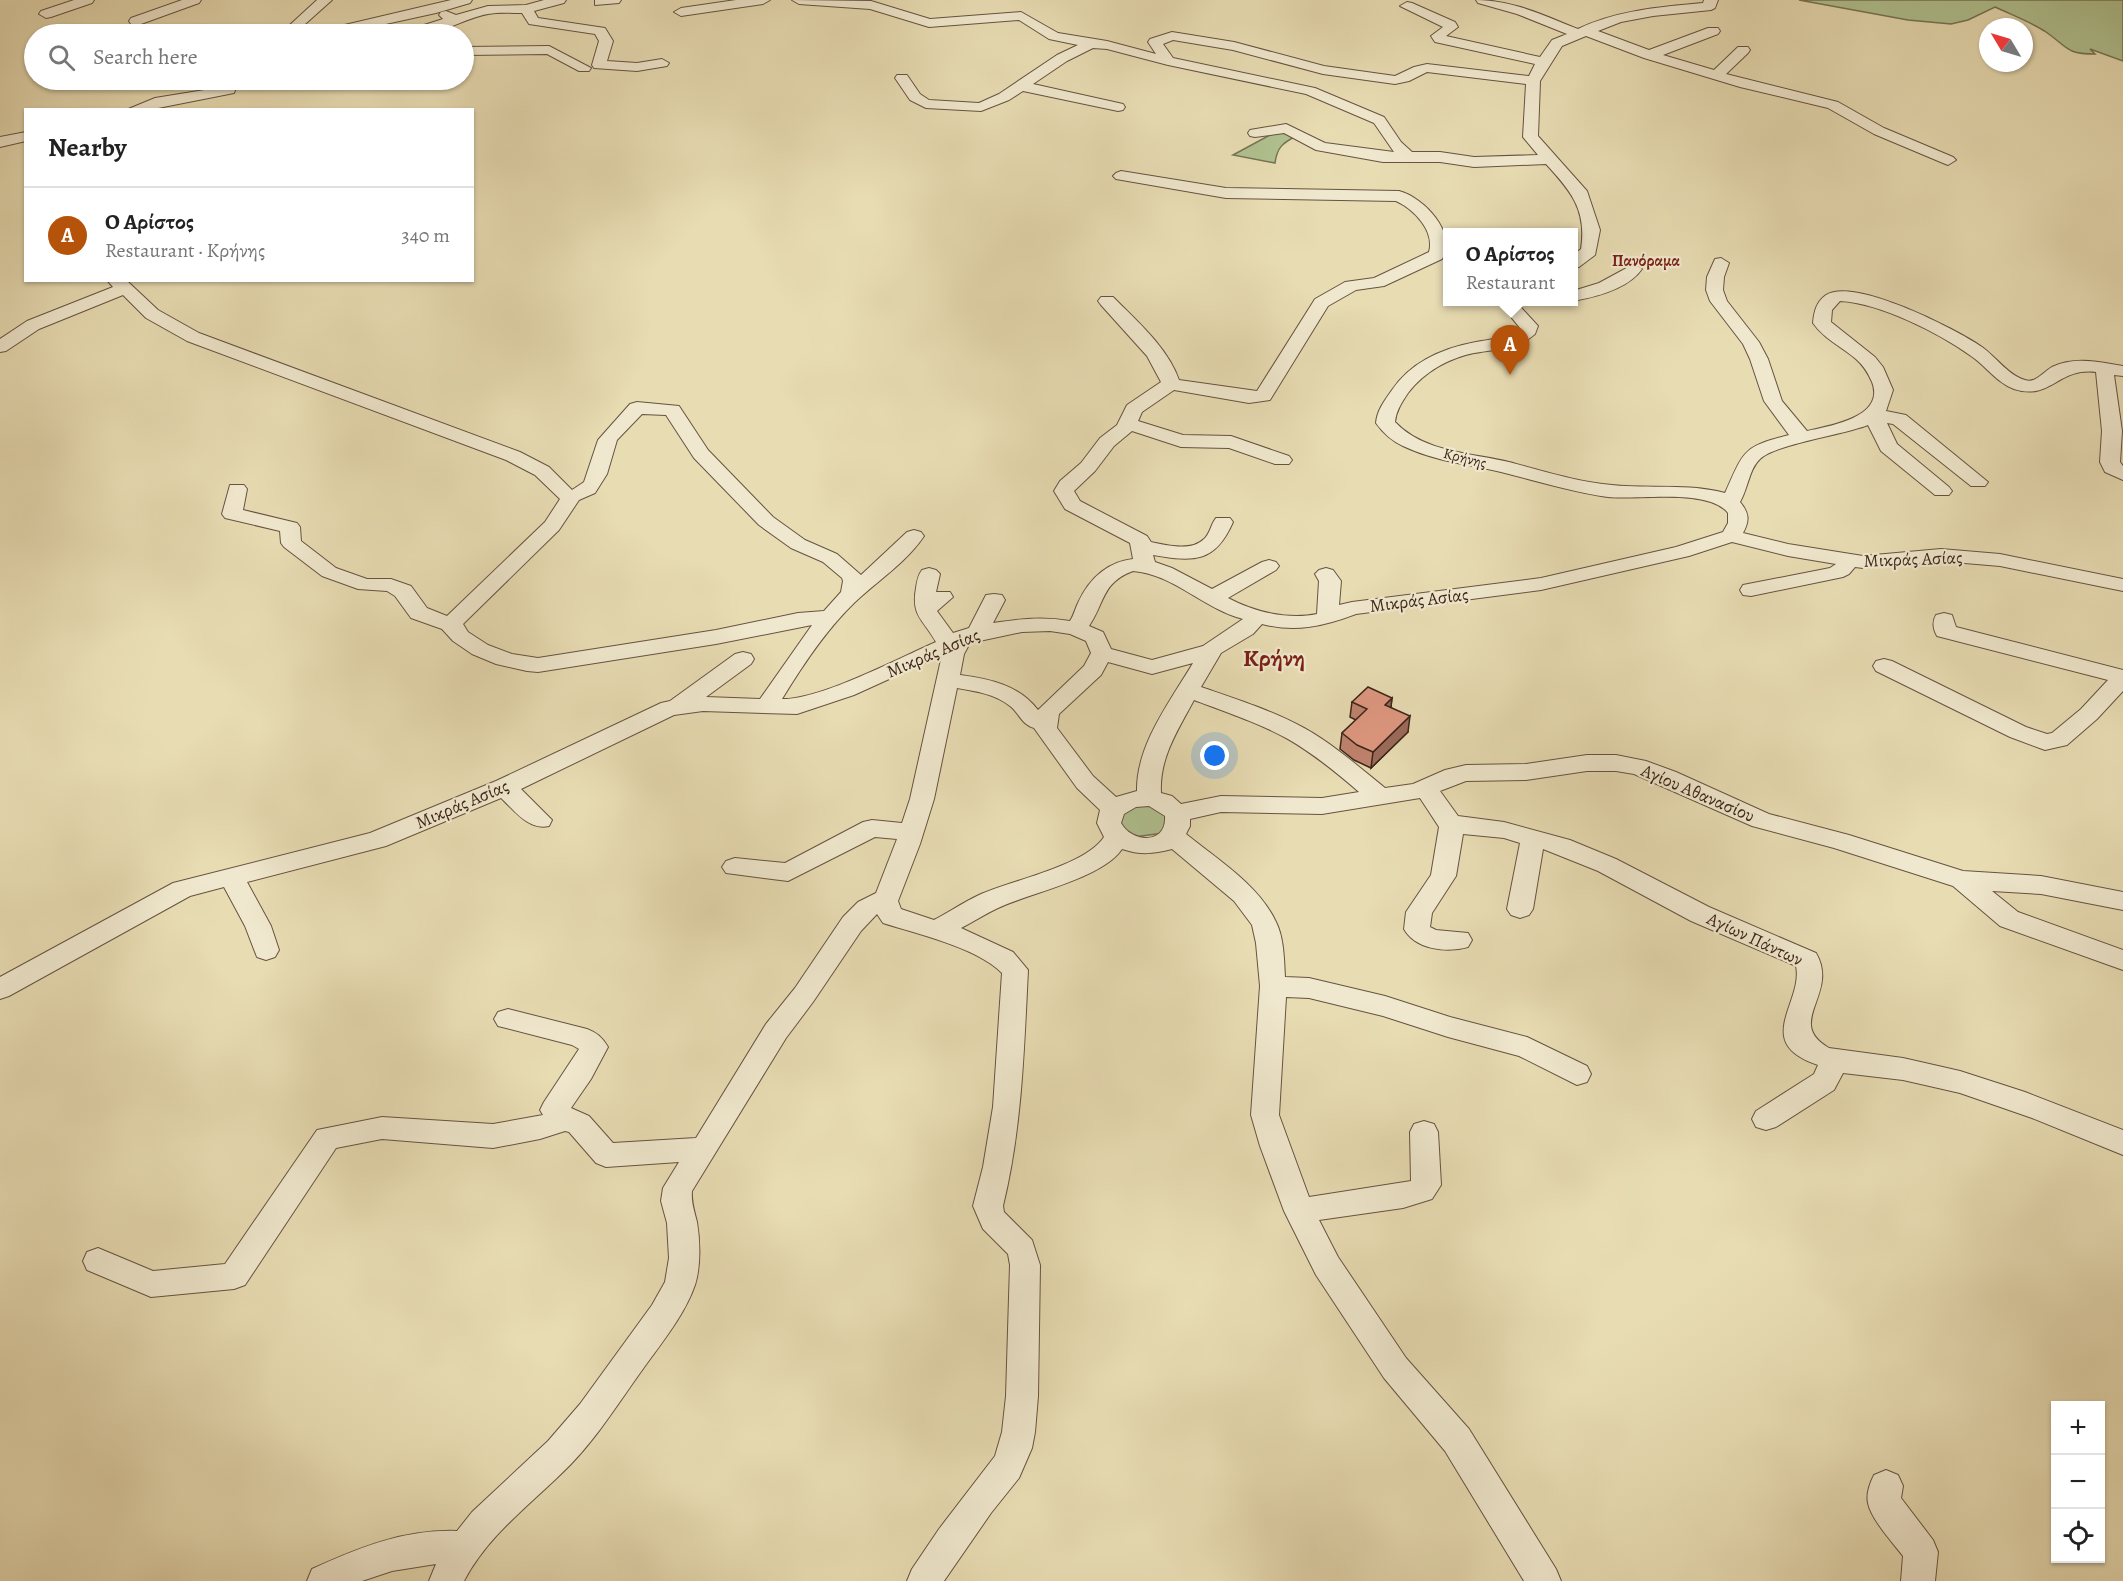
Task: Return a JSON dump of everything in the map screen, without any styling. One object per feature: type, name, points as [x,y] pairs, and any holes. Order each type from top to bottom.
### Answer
[{"type":"street","points":[[46,14],[87,0]]},
{"type":"street","points":[[136,21],[194,0]]},
{"type":"street","points":[[297,24],[325,0]]},
{"type":"street","points":[[425,0],[455,20]]},
{"type":"street","points":[[369,24],[465,0]]},
{"type":"street","points":[[442,24],[489,10],[526,9],[559,0]]},
{"type":"street","points":[[600,3],[614,0]]},
{"type":"street","points":[[681,12],[763,0]]},
{"type":"street","points":[[799,0],[871,5],[929,23],[1021,16],[1054,36],[1107,45],[1168,61],[1304,89],[1379,120],[1391,140],[1408,157]]},
{"type":"street","points":[[1483,0],[1522,11],[1649,55],[1833,105],[1879,131],[1948,160]]},
{"type":"street","points":[[1578,259],[1589,251],[1592,230],[1579,191],[1532,140],[1529,132],[1533,81],[1557,43],[1626,9],[1653,12],[1703,8],[1709,6],[1711,1]]},
{"type":"street","points":[[1407,6],[1450,25],[1438,36],[1440,39],[1544,62]]},
{"type":"street","points":[[526,9],[534,21],[600,31],[606,41],[599,65],[638,67],[662,63]]},
{"type":"street","points":[[1626,9],[1661,31],[1685,40]]},
{"type":"street","points":[[1649,55],[1713,31]]},
{"type":"street","points":[[1168,61],[1155,42],[1172,36],[1246,48],[1323,70],[1399,80],[1405,79],[1418,69],[1427,68],[1533,81]]},
{"type":"street","points":[[1617,43],[1619,51],[1632,61]]},
{"type":"street","points":[[902,78],[917,99],[923,103],[934,106],[985,107],[1022,86],[1056,61],[1091,44]]},
{"type":"street","points":[[474,51],[549,50],[584,68]]},
{"type":"street","points":[[1717,75],[1743,50]]},
{"type":"street","points":[[1323,70],[1338,57]]},
{"type":"street","points":[[1022,86],[1118,107]]},
{"type":"street","points":[[138,108],[209,90]]},
{"type":"street","points":[[215,108],[228,90]]},
{"type":"street","points":[[1255,133],[1283,127],[1330,149],[1374,156],[1440,157],[1474,162],[1550,159]]},
{"type":"street","points":[[0,142],[24,136]]},
{"type":"street","points":[[1121,176],[1226,193],[1400,196],[1419,207],[1437,237],[1439,250],[1432,258],[1377,282],[1351,286],[1320,303],[1263,396],[1249,397],[1171,384],[1134,409],[1128,424],[1107,442],[1088,467],[1066,486],[1064,493],[1072,505],[1089,512],[1105,524],[1137,537],[1144,556]]},
{"type":"street","points":[[1721,263],[1714,274],[1713,287],[1722,308],[1753,346],[1773,401],[1802,437]]},
{"type":"street","points":[[1578,295],[1613,284],[1627,266]]},
{"type":"street","points":[[0,347],[33,325],[120,284],[152,314],[177,330],[336,392],[513,456],[542,471],[565,494],[572,496],[584,493],[593,482],[607,442],[637,408],[674,411],[695,446],[766,521],[792,540],[830,558],[850,573],[855,584],[848,597]]},
{"type":"street","points":[[1874,416],[1884,395],[1877,372],[1865,356],[1822,323],[1822,310],[1835,297],[1860,298],[1932,327],[1978,352],[1996,366],[2007,379],[2021,386],[2036,387],[2059,371],[2082,365],[2114,369],[2110,462],[2112,468],[2123,474]]},
{"type":"street","points":[[1107,301],[1137,332],[1167,370],[1171,384]]},
{"type":"street","name":"Κρήνης","points":[[1511,306],[1529,326],[1529,330],[1519,339],[1471,348],[1448,356],[1416,373],[1404,385],[1387,412],[1385,423],[1391,431],[1432,449],[1566,484],[1613,491],[1697,494],[1718,498],[1729,503]]},
{"type":"street","points":[[1874,416],[1888,447],[1942,491]]},
{"type":"street","points":[[1731,536],[1739,516],[1737,510],[1729,503],[1754,454],[1802,437],[1854,425],[1874,416],[1899,419],[1978,482]]},
{"type":"street","points":[[1128,424],[1181,441],[1231,442],[1282,460]]},
{"type":"street","points":[[1230,464],[1235,450],[1231,442]]},
{"type":"street","points":[[237,489],[232,514],[290,527],[291,543],[329,572],[365,585],[391,585],[403,591],[418,614],[452,625],[456,633],[466,641],[515,663],[538,665],[704,639],[798,620],[830,617]]},
{"type":"street","points":[[452,625],[456,617],[552,526],[572,496]]},
{"type":"street","points":[[1113,809],[1098,792],[1085,782],[1057,741],[1046,730],[1045,722],[1049,711],[1094,670],[1102,653],[1095,637],[1075,628],[1082,620],[1098,587],[1107,575],[1144,556],[1197,550],[1214,541],[1223,522]]},
{"type":"street","points":[[766,706],[802,652],[830,617],[848,597],[876,574],[914,536]]},
{"type":"street","name":"Μικράς Ασίας","points":[[1144,556],[1170,575],[1234,610],[1257,617],[1300,623],[1352,608],[1534,585],[1682,552],[1731,536],[1767,546],[1849,560],[1876,563],[1933,556],[1964,556],[2034,565],[2123,585]]},
{"type":"street","points":[[1751,590],[1836,573],[1844,568],[1849,560]]},
{"type":"street","points":[[1212,598],[1269,566]]},
{"type":"street","points":[[929,574],[924,602],[934,603],[937,624],[963,638]]},
{"type":"street","points":[[1326,574],[1330,581],[1328,616]]},
{"type":"street","points":[[924,1581],[949,1542],[1010,1462],[1017,1439],[1025,1278],[1024,1256],[1020,1247],[994,1222],[988,1212],[998,1167],[1008,1096],[1015,970],[1004,959],[961,938],[892,916],[887,910],[885,898],[912,832],[924,790],[953,654],[994,600]]},
{"type":"street","points":[[1102,653],[1155,667],[1209,651],[1245,628],[1257,617]]},
{"type":"street","points":[[1884,666],[2018,732],[2045,742],[2059,740],[2089,714],[2123,678],[1945,631],[1944,620]]},
{"type":"street","name":"Μικράς Ασίας","points":[[0,989],[182,889],[377,840],[504,787],[643,718],[678,706],[703,704],[786,708],[804,706],[963,638],[1000,627],[1032,625],[1075,628]]},
{"type":"street","points":[[1149,798],[1148,774],[1152,757],[1209,651]]},
{"type":"street","points":[[678,706],[738,662],[708,653]]},
{"type":"street","points":[[948,680],[997,689],[1020,702],[1029,717],[1037,722],[1045,722]]},
{"type":"street","points":[[1188,690],[1249,712],[1284,728],[1344,765],[1381,798]]},
{"type":"street","name":"Αγίου Αθανασίου","points":[[1175,825],[1221,804],[1322,806],[1381,798],[1426,788],[1453,776],[1474,772],[1526,772],[1587,763],[1621,763],[1668,778],[1761,820],[1840,841],[1962,880],[1974,887],[1997,912],[2009,919],[2123,960]]},
{"type":"street","points":[[504,787],[540,820]]},
{"type":"street","points":[[1426,788],[1447,821],[1452,824],[1443,876],[1419,912],[1417,929],[1422,935],[1432,939],[1459,940]]},
{"type":"street","points":[[1175,825],[1162,843],[1146,846],[1130,844],[1117,837],[1108,823],[1113,809],[1131,799],[1149,798],[1163,802],[1175,825],[1259,914],[1268,938],[1273,986],[1265,1115],[1274,1146],[1299,1211],[1327,1266],[1395,1368],[1457,1440],[1544,1581]]},
{"type":"street","name":"Αγίων Πάντων","points":[[1452,824],[1504,830],[1533,837],[1607,865],[1700,914],[1807,960],[1810,969],[1809,979],[1799,1018],[1798,1032],[1800,1040],[1819,1055],[1902,1069],[1991,1090],[2123,1143]]},
{"type":"street","points":[[735,867],[788,872],[873,828],[912,832]]},
{"type":"street","points":[[937,930],[988,902],[1090,863],[1107,852],[1117,837]]},
{"type":"street","points":[[1520,909],[1533,837]]},
{"type":"street","points":[[231,876],[258,926],[266,950]]},
{"type":"street","points":[[1962,880],[2041,885],[2123,901]]},
{"type":"street","points":[[446,1581],[465,1548],[484,1523],[576,1434],[608,1394],[669,1306],[680,1284],[684,1258],[682,1223],[676,1193],[776,1031],[804,995],[852,924],[867,908],[885,898]]},
{"type":"street","points":[[1273,986],[1309,988],[1369,1001],[1448,1027],[1527,1048],[1577,1074]]},
{"type":"street","points":[[508,1019],[577,1036],[587,1040],[594,1047],[581,1071],[554,1110],[565,1119],[579,1124],[606,1155],[704,1149]]},
{"type":"street","points":[[1766,1119],[1824,1082],[1831,1070],[1832,1059]]},
{"type":"street","points":[[98,1261],[151,1284],[234,1276],[327,1138],[382,1128],[493,1136],[540,1128],[565,1119]]},
{"type":"street","points":[[1299,1211],[1403,1196],[1422,1191],[1426,1185],[1424,1132]]},
{"type":"street","points":[[1886,1486],[1884,1503],[1921,1552],[1918,1581]]},
{"type":"street","points":[[324,1581],[396,1551],[438,1546],[465,1548]]},
{"type":"green space","points":[[1799,0],[2123,0],[2123,61],[2090,49],[2095,54],[2072,51],[2033,24],[2033,18],[2019,18],[1995,7],[1968,20],[1951,24],[1908,20]]},
{"type":"green space","points":[[1283,128],[1296,136],[1281,146],[1275,163],[1233,155]]},
{"type":"green space","points":[[1142,801],[1171,811],[1164,833],[1126,838],[1114,817]]},
{"type":"building","points":[[1368,687],[1392,698],[1385,705],[1410,716],[1373,752],[1357,745],[1342,733],[1367,709],[1352,702]]},
{"type":"place","name":"Ο Αρίστος","points":[[1510,375]]},
{"type":"district","name":"Πανόραμα","points":[[1646,260]]},
{"type":"district","name":"Κρήνη","points":[[1274,658]]}]
